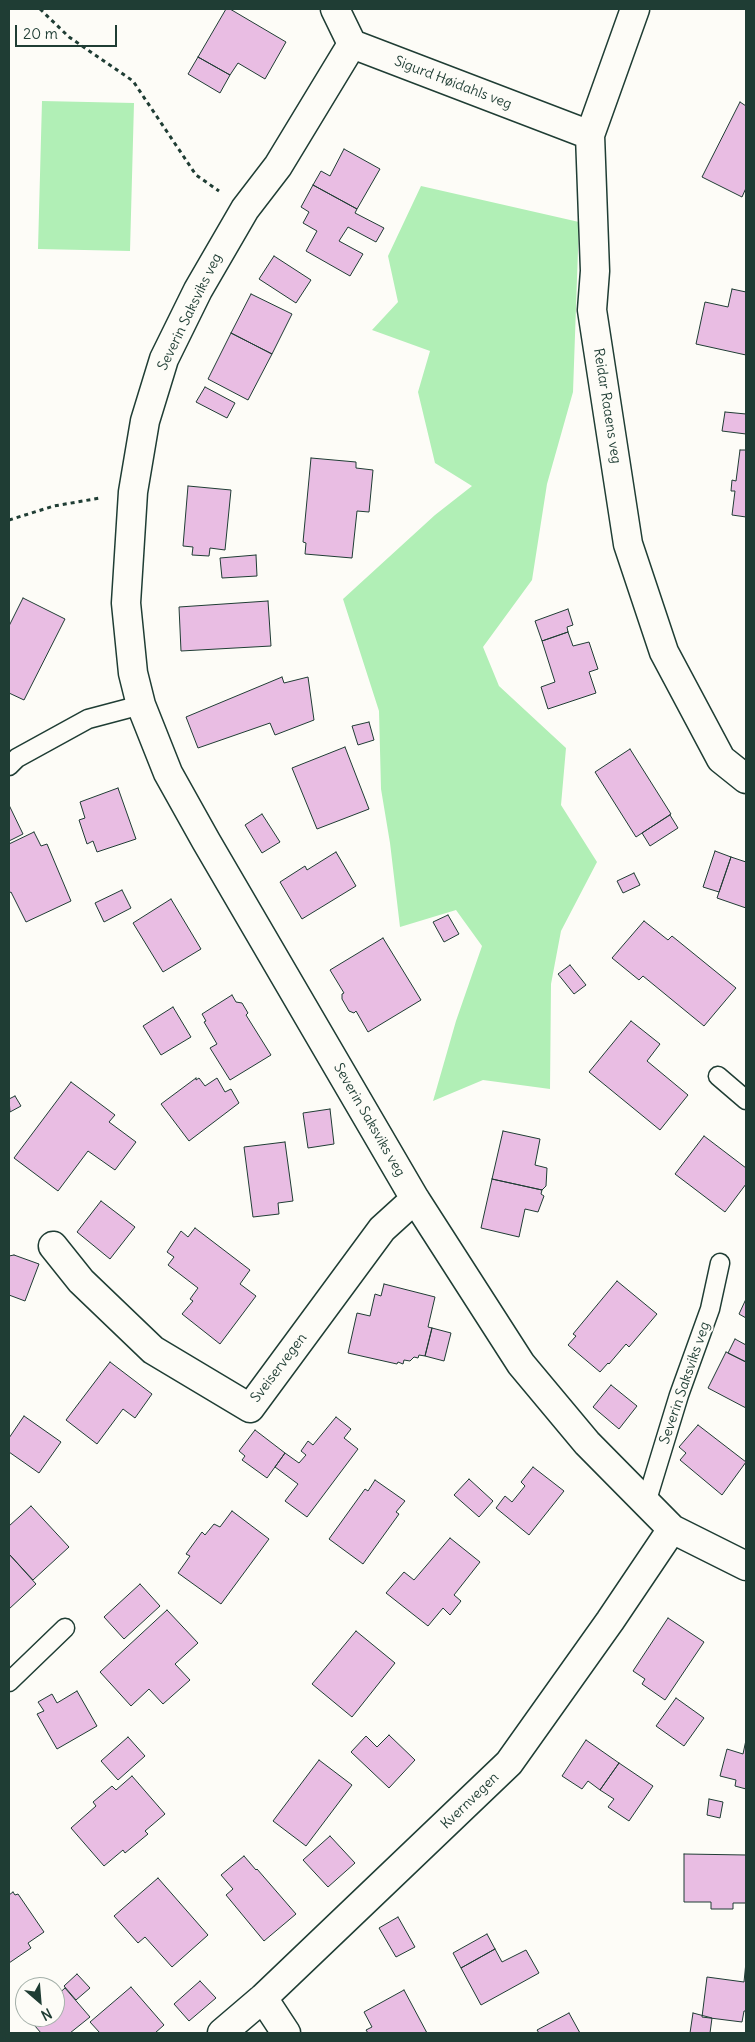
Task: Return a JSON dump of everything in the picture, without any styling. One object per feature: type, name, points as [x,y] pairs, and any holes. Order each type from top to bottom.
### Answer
[{"type":"street","points":[[335,9],[352,44]]},
{"type":"street","name":"Reidar Raaens veg","points":[[635,9],[590,135],[595,271],[592,310],[628,544],[664,652],[721,759],[746,779]]},
{"type":"street","name":"Severin Saksviks veg","points":[[352,44],[278,166],[245,209],[198,290],[164,359],[144,420],[133,492],[126,603],[133,673],[141,705],[168,773],[206,841],[415,1199],[521,1364],[587,1443],[672,1529],[746,1566]]},
{"type":"street","name":"Sigurd Høidahls veg","points":[[352,44],[590,135]]},
{"type":"street","name":"Sveiservegen","points":[[53,1246],[81,1281],[153,1350],[250,1408],[382,1229],[415,1199]]},
{"type":"street","name":"Kvernvegen","points":[[222,2033],[263,1998],[509,1763],[610,1621],[672,1529]]},
{"type":"street","points":[[263,1998],[286,2033]]},
{"type":"lane","points":[[9,766],[17,758],[88,719],[141,705]]},
{"type":"lane","points":[[718,1076],[746,1100]]},
{"type":"lane","name":"Severin Saksviks veg","points":[[646,1502],[679,1395],[710,1309],[720,1263]]},
{"type":"lane","points":[[9,1682],[65,1628]]},
{"type":"path","points":[[40,9],[69,37],[133,81],[196,175],[245,209]]},
{"type":"path","points":[[9,520],[54,506],[133,492]]},
{"type":"green space","points":[[42,101],[134,103],[130,251],[38,249]]},
{"type":"green space","points":[[421,186],[579,222],[573,392],[547,484],[532,580],[483,647],[499,686],[566,748],[561,805],[597,862],[561,931],[551,984],[550,1089],[483,1080],[433,1101],[456,1021],[482,946],[456,910],[400,927],[390,843],[381,789],[379,711],[343,599],[435,515],[472,486],[435,463],[418,392],[430,351],[372,330],[398,302],[388,256]]},
{"type":"building","points":[[226,9],[230,9],[286,42],[265,79],[238,63],[230,75],[198,57]]},
{"type":"building","points":[[198,57],[230,75],[220,93],[188,74]]},
{"type":"building","points":[[740,102],[746,106],[746,188],[742,197],[702,177]]},
{"type":"building","points":[[344,149],[380,169],[357,209],[313,185],[321,171],[330,176]]},
{"type":"building","points":[[313,185],[357,209],[355,213],[384,228],[376,242],[348,227],[339,241],[363,254],[350,276],[306,251],[317,231],[303,223],[309,212],[301,207]]},
{"type":"building","points":[[274,256],[311,280],[296,303],[259,279]]},
{"type":"building","points":[[732,289],[746,292],[746,355],[696,344],[705,302],[728,307]]},
{"type":"building","points":[[251,294],[292,314],[272,354],[231,333]]},
{"type":"building","points":[[231,333],[272,354],[248,400],[208,379]]},
{"type":"building","points":[[205,387],[235,403],[227,418],[196,402]]},
{"type":"building","points":[[725,412],[746,414],[746,434],[722,431]]},
{"type":"building","points":[[740,450],[746,450],[746,517],[732,515],[735,491],[731,491],[732,480],[736,481]]},
{"type":"building","points":[[311,458],[356,462],[356,468],[373,470],[369,512],[357,511],[352,558],[305,554],[306,543],[303,542]]},
{"type":"building","points":[[188,486],[231,490],[225,550],[210,548],[209,556],[192,555],[193,547],[183,546]]},
{"type":"building","points":[[256,555],[257,576],[222,578],[220,558]]},
{"type":"building","points":[[23,598],[65,619],[24,700],[9,693],[9,626]]},
{"type":"building","points":[[268,601],[271,646],[181,651],[179,607]]},
{"type":"building","points":[[568,609],[573,625],[567,627],[568,632],[542,641],[535,621]]},
{"type":"building","points":[[568,632],[573,646],[589,642],[598,669],[589,672],[596,693],[548,709],[541,687],[555,682],[542,641]]},
{"type":"building","points":[[282,677],[284,683],[308,677],[314,720],[275,735],[270,723],[198,748],[186,717]]},
{"type":"building","points":[[369,722],[374,740],[358,745],[352,726]]},
{"type":"building","points":[[345,747],[369,809],[317,829],[292,768]]},
{"type":"building","points":[[630,749],[671,814],[636,837],[595,772]]},
{"type":"building","points":[[118,788],[136,839],[97,852],[93,841],[87,844],[79,820],[85,818],[80,802]]},
{"type":"building","points":[[9,805],[23,834],[9,841]]},
{"type":"building","points":[[262,814],[280,842],[262,853],[245,825]]},
{"type":"building","points":[[670,815],[678,828],[650,846],[642,833]]},
{"type":"building","points":[[34,832],[41,846],[47,844],[71,901],[26,922],[11,892],[9,893],[9,844]]},
{"type":"building","points":[[715,851],[731,857],[719,892],[703,887]]},
{"type":"building","points":[[336,852],[356,886],[302,919],[280,882],[305,866],[307,870]]},
{"type":"building","points":[[731,857],[746,862],[746,908],[717,898]]},
{"type":"building","points":[[634,873],[640,885],[623,893],[617,881]]},
{"type":"building","points":[[122,890],[131,908],[104,922],[95,903]]},
{"type":"building","points":[[171,899],[201,949],[163,972],[133,923]]},
{"type":"building","points":[[448,915],[459,934],[444,942],[433,922]]},
{"type":"building","points":[[644,921],[668,940],[672,936],[736,988],[704,1026],[643,976],[639,980],[612,958]]},
{"type":"building","points":[[383,938],[421,1000],[368,1032],[356,1011],[354,1013],[349,1011],[342,999],[342,994],[344,993],[330,970]]},
{"type":"building","points":[[570,965],[586,985],[574,994],[558,974]]},
{"type":"building","points":[[232,995],[236,1002],[242,1003],[248,1013],[246,1015],[271,1055],[230,1080],[210,1048],[217,1044],[204,1022],[206,1021],[202,1014]]},
{"type":"building","points":[[173,1007],[191,1037],[161,1055],[143,1026]]},
{"type":"building","points":[[631,1021],[660,1044],[647,1061],[688,1095],[660,1130],[589,1072]]},
{"type":"building","points":[[196,1078],[196,1080],[199,1078],[205,1086],[217,1078],[225,1092],[231,1089],[239,1103],[189,1141],[161,1104]]},
{"type":"building","points":[[71,1082],[115,1115],[109,1122],[136,1142],[115,1170],[88,1151],[58,1191],[14,1158]]},
{"type":"building","points":[[15,1096],[21,1106],[10,1112],[9,1099]]},
{"type":"building","points":[[330,1109],[334,1144],[308,1148],[303,1113]]},
{"type":"building","points":[[503,1131],[540,1139],[535,1165],[547,1168],[546,1186],[542,1190],[492,1179]]},
{"type":"building","points":[[704,1136],[746,1168],[746,1184],[725,1212],[675,1174]]},
{"type":"building","points":[[285,1142],[293,1201],[278,1203],[279,1214],[253,1217],[244,1147]]},
{"type":"building","points":[[492,1179],[542,1190],[541,1194],[544,1196],[538,1212],[525,1209],[519,1237],[481,1228]]},
{"type":"building","points":[[101,1201],[135,1227],[110,1259],[77,1232]]},
{"type":"building","points":[[195,1228],[250,1270],[240,1284],[256,1296],[220,1344],[182,1314],[193,1301],[190,1299],[198,1288],[168,1265],[174,1257],[167,1252],[181,1231],[188,1237]]},
{"type":"building","points":[[14,1255],[39,1264],[25,1301],[9,1295],[9,1256]]},
{"type":"building","points":[[617,1281],[657,1314],[629,1347],[626,1344],[600,1372],[568,1345],[576,1336],[573,1334]]},
{"type":"building","points":[[384,1284],[435,1297],[428,1327],[432,1328],[425,1356],[419,1355],[418,1358],[414,1357],[410,1361],[404,1360],[403,1364],[398,1362],[397,1364],[348,1353],[357,1313],[370,1316],[375,1294],[381,1296]]},
{"type":"building","points":[[746,1299],[746,1318],[739,1314]]},
{"type":"building","points":[[432,1328],[451,1333],[444,1361],[425,1356]]},
{"type":"building","points":[[735,1339],[746,1345],[746,1362],[728,1353]]},
{"type":"building","points":[[726,1352],[746,1362],[746,1408],[708,1388]]},
{"type":"building","points":[[110,1362],[152,1394],[135,1418],[123,1409],[97,1444],[66,1420]]},
{"type":"building","points":[[611,1385],[637,1406],[619,1429],[593,1407]]},
{"type":"building","points":[[24,1416],[61,1442],[39,1473],[9,1452],[9,1438]]},
{"type":"building","points":[[336,1417],[351,1429],[344,1438],[358,1449],[307,1517],[285,1501],[298,1484],[275,1467],[285,1453],[299,1463],[306,1455],[301,1451],[308,1441],[313,1445]]},
{"type":"building","points":[[698,1425],[746,1462],[722,1495],[680,1460],[686,1453],[679,1447]]},
{"type":"building","points":[[255,1430],[285,1453],[267,1478],[242,1460],[245,1456],[239,1451]]},
{"type":"building","points":[[533,1467],[564,1491],[529,1535],[496,1508],[505,1496],[512,1502],[525,1486],[521,1482]]},
{"type":"building","points":[[469,1479],[493,1501],[479,1517],[454,1495]]},
{"type":"building","points":[[375,1480],[405,1501],[396,1512],[399,1514],[363,1564],[329,1539],[365,1489],[368,1491]]},
{"type":"building","points":[[31,1506],[69,1547],[33,1580],[9,1554],[9,1526]]},
{"type":"building","points":[[232,1511],[269,1539],[221,1604],[178,1573],[190,1556],[186,1554],[202,1532],[205,1535],[214,1524],[220,1527]]},
{"type":"building","points":[[450,1538],[480,1562],[454,1595],[461,1601],[450,1615],[443,1608],[428,1626],[386,1593],[404,1572],[414,1580]]},
{"type":"building","points":[[9,1554],[36,1584],[9,1609]]},
{"type":"building","points":[[140,1584],[160,1606],[124,1639],[104,1617]]},
{"type":"building","points":[[167,1610],[198,1643],[175,1664],[190,1680],[163,1704],[149,1689],[131,1706],[100,1672]]},
{"type":"building","points":[[668,1618],[704,1642],[665,1700],[642,1684],[645,1679],[633,1671]]},
{"type":"building","points":[[356,1631],[395,1663],[352,1717],[312,1684]]},
{"type":"building","points":[[77,1691],[97,1726],[57,1749],[37,1714],[44,1711],[38,1702],[52,1694],[57,1703]]},
{"type":"building","points":[[676,1698],[704,1718],[684,1746],[656,1726]]},
{"type":"building","points":[[389,1735],[415,1760],[389,1788],[351,1752],[366,1736],[377,1747]]},
{"type":"building","points":[[128,1737],[145,1756],[118,1780],[101,1761]]},
{"type":"building","points":[[586,1740],[619,1763],[600,1790],[588,1781],[582,1789],[562,1776]]},
{"type":"building","points":[[746,1740],[746,1789],[735,1786],[736,1780],[720,1776],[727,1749],[743,1754]]},
{"type":"building","points":[[319,1760],[352,1785],[306,1846],[273,1821]]},
{"type":"building","points":[[619,1763],[653,1786],[629,1821],[608,1807],[614,1799],[600,1790]]},
{"type":"building","points":[[132,1776],[165,1814],[145,1831],[148,1834],[125,1853],[123,1850],[104,1866],[71,1828],[96,1806],[93,1802],[112,1786],[116,1790]]},
{"type":"building","points":[[709,1799],[723,1802],[720,1818],[707,1815]]},
{"type":"building","points":[[330,1836],[355,1863],[328,1887],[303,1860]]},
{"type":"building","points":[[684,1854],[746,1855],[746,1903],[733,1903],[733,1909],[711,1909],[711,1902],[684,1902]]},
{"type":"building","points":[[244,1856],[296,1914],[264,1941],[226,1895],[233,1889],[221,1875]]},
{"type":"building","points":[[158,1878],[208,1935],[172,1967],[145,1937],[138,1943],[114,1916]]},
{"type":"building","points":[[13,1892],[15,1895],[18,1894],[44,1932],[28,1943],[31,1948],[9,1963],[9,1895]]},
{"type":"building","points":[[398,1917],[415,1947],[396,1957],[379,1928]]},
{"type":"building","points":[[487,1934],[495,1949],[461,1968],[453,1953]]},
{"type":"building","points":[[495,1949],[502,1962],[526,1950],[539,1973],[481,2005],[461,1968]]},
{"type":"building","points":[[746,1962],[746,2011],[744,2011],[742,2022],[702,2017],[707,1977],[744,1982]]},
{"type":"building","points":[[77,1974],[90,1988],[76,2000],[65,1985]]},
{"type":"building","points":[[200,1981],[216,1998],[189,2021],[174,2004]]},
{"type":"building","points":[[131,1987],[164,2025],[155,2033],[100,2033],[90,2022]]},
{"type":"building","points":[[65,1988],[90,2017],[70,2033],[41,2033],[36,2027],[65,2027]]},
{"type":"building","points":[[404,1990],[427,2033],[368,2033],[366,2030],[372,2027],[364,2012]]},
{"type":"building","points":[[569,2013],[580,2033],[539,2033],[537,2030]]},
{"type":"building","points":[[693,2013],[712,2018],[710,2033],[690,2033]]}]
